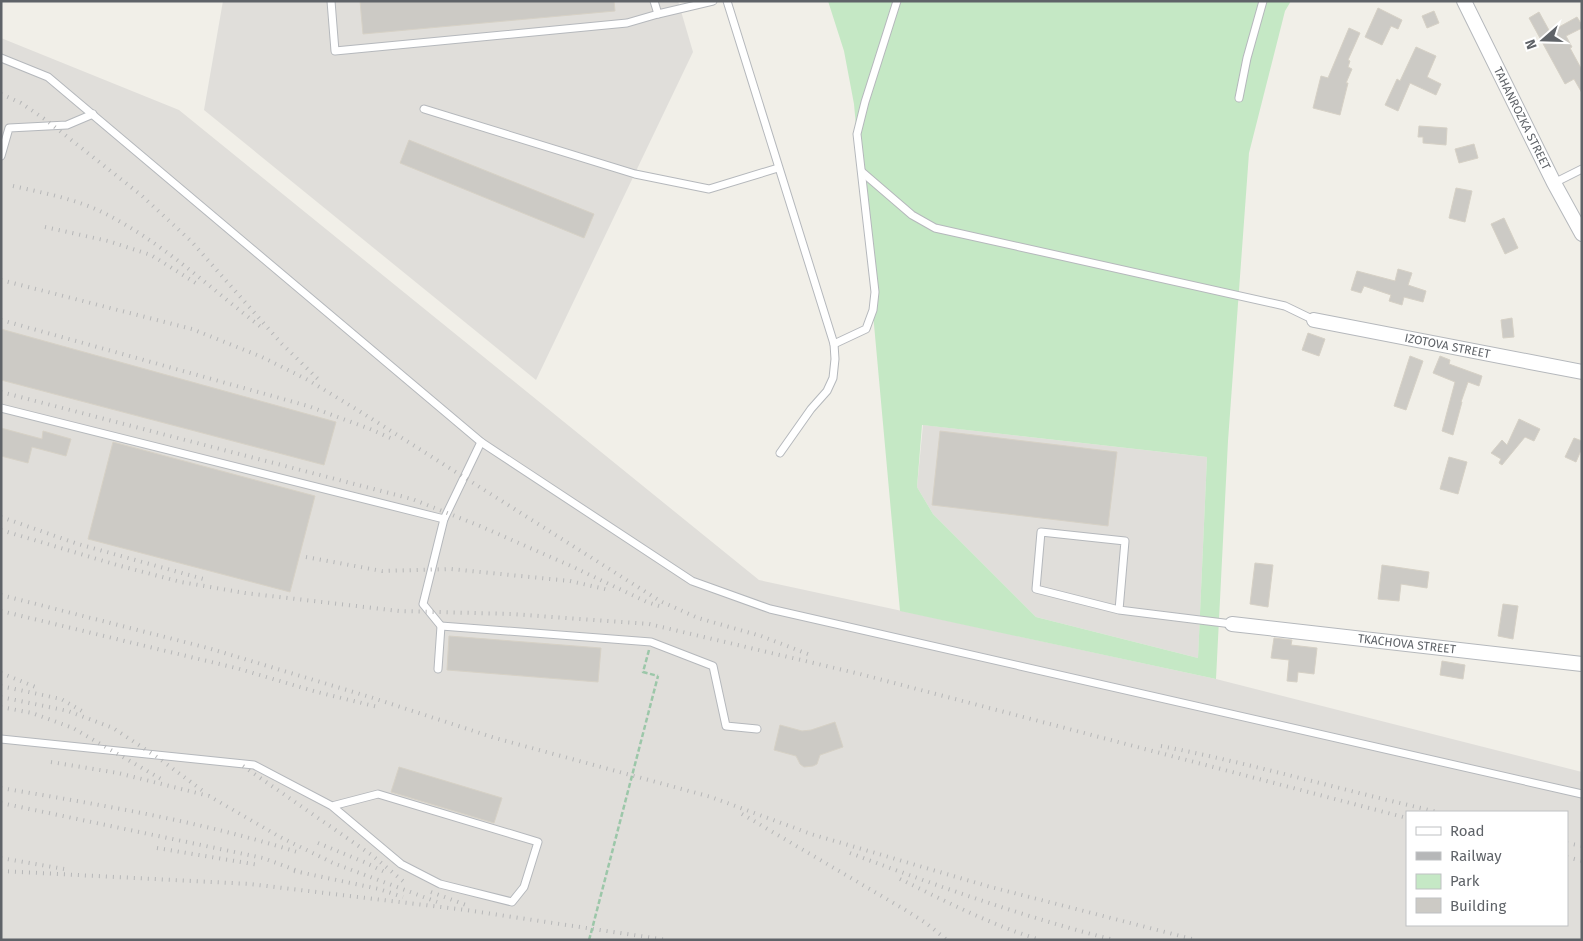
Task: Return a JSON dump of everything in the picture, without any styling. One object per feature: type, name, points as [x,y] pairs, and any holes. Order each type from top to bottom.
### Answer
[{"type":"street","name":"TAHANROZKA STREET","points":[[1464,1],[1554,183],[1582,234]]},
{"type":"street","name":"IZOTOVA STREET","points":[[1314,320],[1582,372]]},
{"type":"street","name":"TKACHOVA STREET","points":[[1232,624],[1582,664]]},
{"type":"lane","points":[[331,1],[335,51],[627,23],[713,1]]},
{"type":"lane","points":[[654,1],[658,14]]},
{"type":"lane","points":[[728,1],[778,168],[834,344],[835,359],[832,378],[827,391],[811,409],[780,452]]},
{"type":"lane","points":[[834,344],[866,329],[873,310],[875,292],[857,134],[865,102],[897,1]]},
{"type":"lane","points":[[1239,98],[1247,58],[1263,1]]},
{"type":"lane","points":[[1,58],[48,77],[481,442],[692,581],[770,609],[1582,794]]},
{"type":"lane","points":[[424,109],[635,174],[709,189],[778,168]]},
{"type":"lane","points":[[1,156],[9,128],[67,124],[93,114]]},
{"type":"lane","points":[[1554,183],[1582,169]]},
{"type":"lane","points":[[862,172],[912,215],[935,228],[1286,306],[1314,320]]},
{"type":"lane","points":[[1,408],[444,519]]},
{"type":"lane","points":[[438,669],[441,626],[423,604],[444,519],[481,442]]},
{"type":"lane","points":[[1119,610],[1125,541],[1041,532],[1036,589],[1119,610],[1232,624]]},
{"type":"lane","points":[[441,626],[651,642],[713,666],[726,726],[757,728]]},
{"type":"lane","points":[[1,739],[254,765],[332,806],[401,864],[440,884],[512,902],[524,888],[538,842],[378,794],[332,806]]},
{"type":"path","points":[[589,940],[658,676],[643,672],[651,642]]},
{"type":"shaded area","points":[[223,1],[678,1],[693,52],[536,380],[204,110]]},
{"type":"shaded area","points":[[1,38],[179,110],[759,580],[1216,679],[1582,772],[1582,940],[1,940]]},
{"type":"shaded area","points":[[923,425],[1207,457],[1198,658],[1036,617],[933,514],[917,487]]},
{"type":"green space","points":[[828,1],[1291,1],[1285,11],[1249,153],[1228,441],[1216,679],[900,611],[854,104],[844,51]],"holes":[[[922,425],[1207,457],[1198,658],[1036,617],[933,514],[917,487]]]},
{"type":"building","points":[[360,1],[614,1],[615,11],[363,34]]},
{"type":"building","points":[[1378,8],[1402,20],[1398,29],[1391,26],[1382,45],[1365,37]]},
{"type":"building","points":[[1434,11],[1439,23],[1427,28],[1422,16]]},
{"type":"building","points":[[1539,12],[1550,32],[1577,17],[1582,25],[1582,28],[1566,36],[1582,70],[1582,93],[1574,79],[1565,84],[1529,18]]},
{"type":"building","points":[[1349,28],[1360,33],[1348,60],[1350,61],[1348,67],[1352,69],[1346,83],[1348,83],[1340,115],[1313,108],[1321,76],[1328,78]]},
{"type":"building","points":[[1416,47],[1436,56],[1427,77],[1441,84],[1436,95],[1410,83],[1398,111],[1385,105],[1397,79],[1400,81]]},
{"type":"building","points":[[1419,126],[1447,128],[1446,145],[1423,143],[1423,137],[1418,137]]},
{"type":"building","points":[[409,140],[594,214],[584,238],[400,163]]},
{"type":"building","points":[[1474,144],[1478,158],[1459,163],[1455,149]]},
{"type":"building","points":[[1456,188],[1472,191],[1465,222],[1449,218]]},
{"type":"building","points":[[1504,218],[1518,248],[1505,254],[1491,224]]},
{"type":"building","points":[[1398,269],[1412,273],[1408,285],[1426,291],[1423,302],[1404,297],[1402,305],[1389,301],[1391,295],[1364,286],[1361,293],[1351,290],[1357,271],[1395,281]]},
{"type":"building","points":[[1512,318],[1514,337],[1503,338],[1501,320]]},
{"type":"building","points":[[1,329],[336,422],[324,465],[1,380]]},
{"type":"building","points":[[1308,333],[1325,339],[1319,356],[1302,350]]},
{"type":"building","points":[[1410,356],[1423,361],[1406,410],[1394,406]]},
{"type":"building","points":[[1440,356],[1450,360],[1449,364],[1482,376],[1479,386],[1468,382],[1453,435],[1442,431],[1455,382],[1433,373]]},
{"type":"building","points":[[1519,419],[1540,429],[1534,441],[1525,437],[1502,465],[1499,463],[1501,459],[1491,453],[1502,440],[1507,445]]},
{"type":"building","points":[[1,428],[42,439],[43,431],[71,439],[66,456],[32,447],[28,463],[1,456]]},
{"type":"building","points":[[940,431],[1117,452],[1108,526],[932,505]]},
{"type":"building","points":[[1574,438],[1582,441],[1582,448],[1576,462],[1565,457]]},
{"type":"building","points":[[113,442],[315,496],[290,592],[88,539]]},
{"type":"building","points":[[1449,457],[1467,462],[1458,494],[1440,489]]},
{"type":"building","points":[[1255,563],[1273,565],[1268,607],[1250,604]]},
{"type":"building","points":[[1382,565],[1429,572],[1427,588],[1401,584],[1399,601],[1378,599]]},
{"type":"building","points":[[1503,604],[1518,606],[1513,639],[1498,636]]},
{"type":"building","points":[[449,636],[601,648],[598,682],[447,670]]},
{"type":"building","points":[[1274,638],[1292,640],[1291,645],[1317,648],[1314,674],[1298,672],[1297,682],[1287,681],[1289,660],[1271,658]]},
{"type":"building","points":[[1442,661],[1465,665],[1463,679],[1440,675]]},
{"type":"building","points":[[835,722],[843,747],[820,755],[817,764],[813,766],[804,767],[796,756],[774,750],[780,725],[802,731]]},
{"type":"building","points":[[399,767],[502,798],[494,823],[391,792]]},
{"type":"railway","points":[[1,94],[21,103],[46,120],[141,195],[191,241],[282,344],[320,381]]},
{"type":"railway","points":[[13,186],[60,197],[104,213],[166,252],[261,327]]},
{"type":"railway","points":[[45,227],[108,241],[151,255],[199,285]]},
{"type":"railway","points":[[1,280],[192,329],[262,357],[308,380],[364,414],[660,601],[698,618],[761,636],[813,656]]},
{"type":"railway","points":[[1,320],[308,406],[395,440]]},
{"type":"railway","points":[[1,392],[412,499],[480,526],[647,602],[662,607]]},
{"type":"railway","points":[[1,517],[78,544],[207,580]]},
{"type":"railway","points":[[1,530],[181,582],[245,593],[399,611],[512,614],[649,624],[860,674],[1406,818]]},
{"type":"railway","points":[[306,557],[382,571],[451,569],[570,581],[609,590]]},
{"type":"railway","points":[[1,595],[208,648],[370,697],[495,738],[711,797],[811,834],[987,886],[1196,940]]},
{"type":"railway","points":[[1,611],[236,668],[317,692],[378,707]]},
{"type":"railway","points":[[1,673],[38,688]]},
{"type":"railway","points":[[1,686],[61,699],[82,711]]},
{"type":"railway","points":[[1,697],[68,711],[113,728],[203,791]]},
{"type":"railway","points":[[1,707],[32,713],[73,728],[161,779]]},
{"type":"railway","points":[[1161,746],[1434,811]]},
{"type":"railway","points":[[51,762],[118,773],[209,796],[280,837],[333,863],[437,902]]},
{"type":"railway","points":[[243,766],[373,856],[404,882]]},
{"type":"railway","points":[[1,788],[187,823],[224,831],[297,852]]},
{"type":"railway","points":[[1,803],[263,858],[301,872]]},
{"type":"railway","points":[[742,814],[902,908],[926,923],[947,940]]},
{"type":"railway","points":[[318,843],[385,872]]},
{"type":"railway","points":[[1568,843],[1582,846]]},
{"type":"railway","points":[[157,848],[259,865]]},
{"type":"railway","points":[[850,853],[981,900],[1114,940]]},
{"type":"railway","points":[[1568,857],[1582,861]]},
{"type":"railway","points":[[1,858],[64,869]]},
{"type":"railway","points":[[1,871],[250,884],[466,910],[667,940]]},
{"type":"railway","points":[[294,871],[379,889],[403,897]]},
{"type":"railway","points":[[900,879],[987,920],[1041,940]]},
{"type":"railway","points":[[431,892],[466,905]]}]
